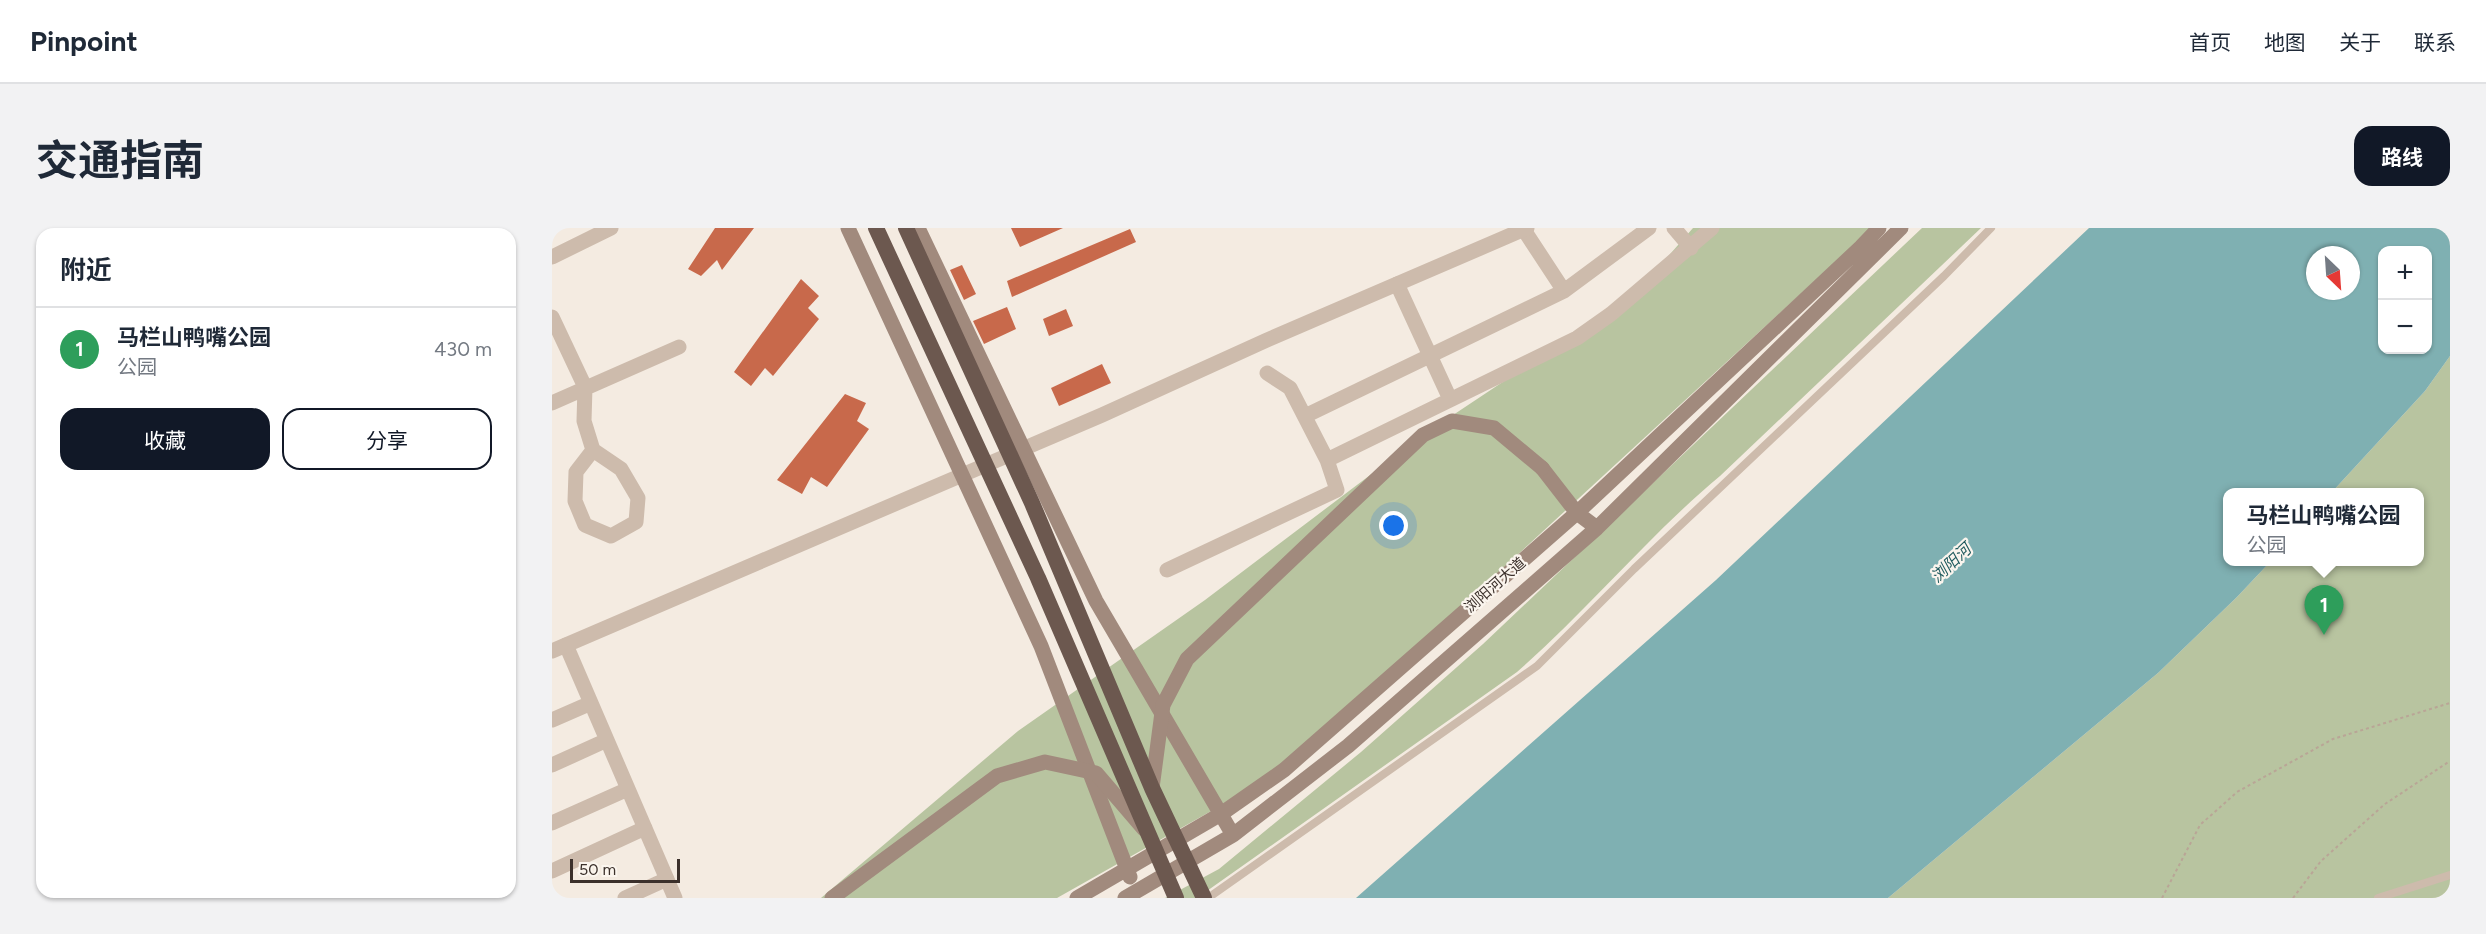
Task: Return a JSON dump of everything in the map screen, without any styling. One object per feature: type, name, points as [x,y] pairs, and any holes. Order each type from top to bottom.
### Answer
[{"type":"highway","points":[[876,228],[1038,578],[1176,898]]},
{"type":"highway","points":[[906,228],[1032,503],[1152,788],[1206,898]]},
{"type":"main road","points":[[848,228],[1041,646],[1128,870],[1130,895]]},
{"type":"main road","points":[[918,228],[1096,601],[1233,835]]},
{"type":"main road","name":"浏阳河大道","points":[[1077,898],[1221,814],[1284,770],[1577,513],[1879,228]]},
{"type":"main road","name":"浏阳河大道","points":[[1130,895],[1233,835],[1348,746],[1597,528],[1901,228]]},
{"type":"main road","points":[[1152,788],[1163,705],[1187,659],[1423,435],[1452,421],[1494,428],[1542,468],[1577,513],[1597,528]]},
{"type":"main road","points":[[832,898],[997,776],[1045,762],[1095,773],[1146,832]]},
{"type":"street","points":[[552,257],[611,228]]},
{"type":"street","points":[[1305,416],[1564,291],[1649,228]]},
{"type":"street","points":[[1674,228],[1690,248]]},
{"type":"street","points":[[1327,459],[1577,338],[1611,314],[1712,228]]},
{"type":"street","points":[[675,898],[591,703],[559,648],[963,476],[1526,229],[1564,291]]},
{"type":"street","points":[[1398,284],[1450,399]]},
{"type":"street","points":[[552,317],[585,387],[584,421],[593,450],[621,469],[638,498],[636,522],[611,536],[585,525],[575,501],[576,472],[593,450]]},
{"type":"street","points":[[552,403],[679,347]]},
{"type":"street","points":[[1167,570],[1337,490],[1327,459],[1290,388],[1267,373]]},
{"type":"street","points":[[552,720],[591,703]]},
{"type":"street","points":[[552,765],[607,740]]},
{"type":"street","points":[[552,823],[628,789]]},
{"type":"street","points":[[552,871],[645,828]]},
{"type":"street","points":[[625,898],[667,879]]},
{"type":"lane","points":[[1206,898],[1537,666],[1634,569],[1944,276],[1991,228]]},
{"type":"lane","points":[[2378,898],[2450,875]]},
{"type":"path","points":[[2162,898],[2200,825],[2237,792],[2332,739],[2450,703]]},
{"type":"path","points":[[2293,898],[2321,861],[2385,804],[2450,761]]},
{"type":"green space","points":[[1693,228],[1872,228],[1284,770],[1057,898],[821,898],[1018,731],[1205,600],[1423,435],[1635,294]]},
{"type":"green space","points":[[1922,228],[1981,228],[1668,523],[1569,624],[1517,672],[1197,898],[1165,898],[1219,869],[1361,752],[1483,644]]},
{"type":"green space","points":[[2450,356],[2450,898],[1888,898],[2158,673],[2266,566],[2424,566],[2424,488],[2336,488],[2425,391]]},
{"type":"water","name":"浏阳河","points":[[2089,228],[2450,228],[2450,356],[2425,391],[2336,488],[2223,488],[2223,566],[2266,566],[2158,673],[1888,898],[1356,898],[1716,580]]},
{"type":"building","points":[[715,228],[754,228],[722,270],[717,260],[701,276],[688,269]]},
{"type":"building","points":[[1011,228],[1063,228],[1020,247]]},
{"type":"building","points":[[1130,229],[1136,242],[1012,297],[1007,281]]},
{"type":"building","points":[[962,265],[976,294],[964,300],[950,270]]},
{"type":"building","points":[[801,279],[819,296],[808,308],[819,319],[773,376],[765,368],[751,386],[734,372]]},
{"type":"building","points":[[1007,307],[1016,329],[984,344],[973,321]]},
{"type":"building","points":[[1066,309],[1073,326],[1049,336],[1043,319]]},
{"type":"building","points":[[1102,364],[1111,383],[1059,406],[1051,388]]},
{"type":"building","points":[[845,394],[866,403],[857,421],[869,429],[827,487],[811,477],[802,494],[777,480]]},
{"type":"place","name":"马栏山鸭嘴公园","points":[[2324,635]]}]
